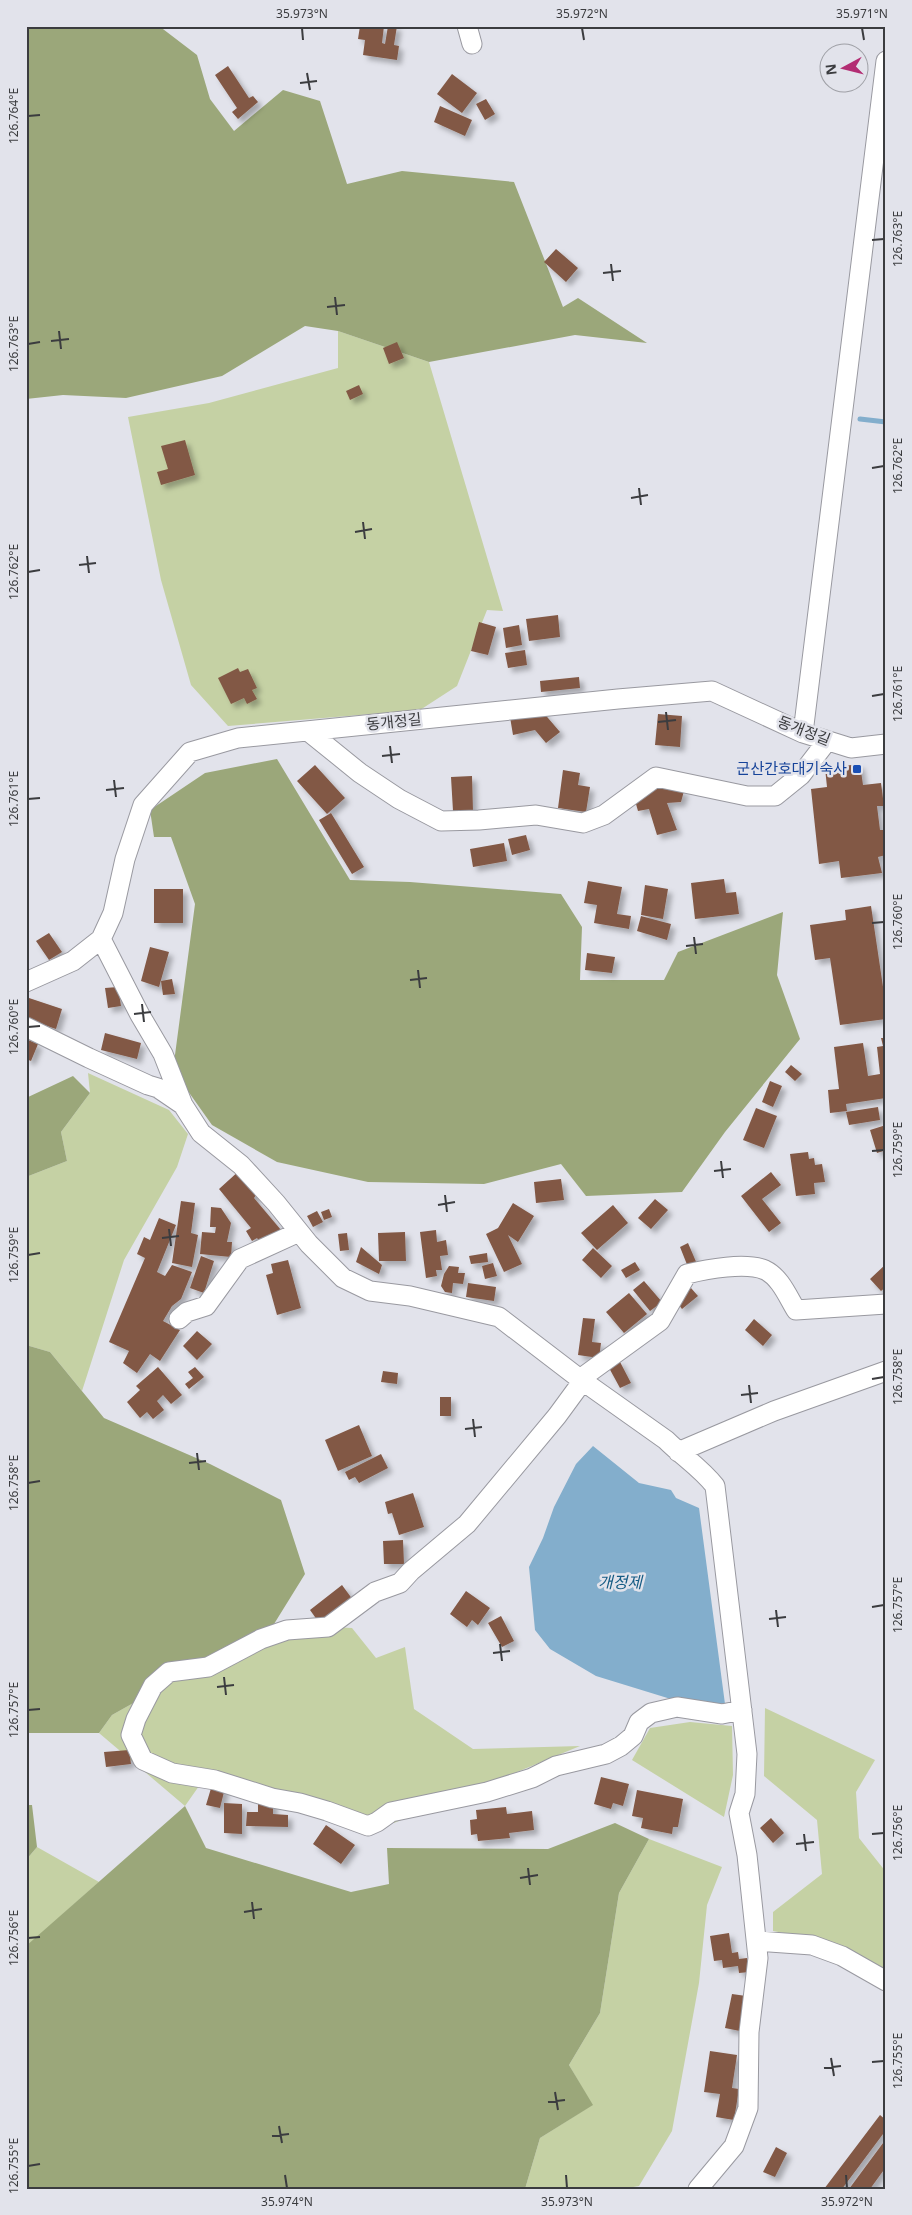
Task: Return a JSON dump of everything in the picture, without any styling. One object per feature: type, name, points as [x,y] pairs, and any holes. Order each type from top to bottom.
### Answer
[{"type":"street","points":[[467,26],[472,44]]},
{"type":"street","points":[[803,733],[886,61]]},
{"type":"street","name":"동개정길","points":[[26,982],[73,961],[101,939],[113,913],[125,860],[143,805],[190,752],[238,738],[618,698],[712,691],[803,733],[827,741],[851,748],[886,744]]},
{"type":"street","points":[[308,731],[360,773],[399,799],[441,821],[536,815],[583,823],[604,815],[656,777],[748,796],[775,796],[801,775],[827,741]]},
{"type":"street","points":[[101,939],[140,1015],[163,1054],[183,1105],[201,1132],[241,1165],[299,1232],[343,1278],[370,1290],[410,1296],[499,1317],[580,1379],[666,1440],[678,1452],[702,1469],[715,1486],[742,1710],[747,1767],[744,1794],[739,1813],[747,1855],[758,1958],[750,2032],[748,2108],[734,2146],[698,2189]]},
{"type":"street","points":[[26,1027],[158,1088],[183,1105]]},
{"type":"street","points":[[179,1319],[187,1312],[206,1306],[240,1259],[299,1232]]},
{"type":"street","points":[[742,1710],[722,1714],[677,1707],[651,1713],[639,1722],[633,1736],[606,1754],[556,1766],[532,1778],[487,1792],[391,1812],[368,1826],[327,1811],[300,1803],[272,1798],[215,1780],[172,1773],[142,1760],[130,1735],[153,1686],[169,1672],[208,1667],[270,1636],[287,1630],[328,1627],[375,1592],[400,1583],[467,1524],[557,1416],[579,1386],[580,1379],[660,1320],[687,1274],[731,1268],[752,1267],[766,1270],[781,1284],[796,1310],[886,1304]]},
{"type":"street","points":[[678,1452],[774,1411],[886,1371]]},
{"type":"street","points":[[757,1941],[812,1944],[842,1956],[886,1982]]},
{"type":"green space","points":[[26,26],[159,26],[197,55],[210,99],[234,131],[283,90],[320,101],[347,184],[402,171],[514,182],[563,307],[578,298],[647,343],[575,335],[429,362],[338,331],[305,326],[222,376],[126,398],[63,395],[26,399]]},
{"type":"green space","points":[[338,331],[429,362],[503,611],[487,610],[457,686],[420,710],[228,726],[191,685],[161,580],[128,417],[209,403],[338,368]]},
{"type":"green space","points":[[277,759],[350,880],[410,882],[561,894],[582,927],[580,980],[664,980],[678,952],[783,912],[777,975],[800,1039],[725,1132],[682,1192],[586,1196],[561,1164],[484,1184],[368,1182],[277,1162],[212,1125],[173,1070],[195,904],[171,837],[154,837],[150,810],[205,773]]},
{"type":"green space","points":[[88,1073],[169,1110],[188,1134],[177,1167],[124,1260],[82,1391],[50,1352],[26,1345],[26,1177],[67,1161],[61,1132],[90,1093]]},
{"type":"green space","points":[[73,1076],[90,1093],[61,1132],[67,1161],[26,1177],[26,1098]]},
{"type":"green space","points":[[26,1345],[50,1352],[104,1418],[210,1464],[281,1500],[305,1574],[274,1624],[112,1715],[99,1733],[26,1733]]},
{"type":"green space","points":[[274,1624],[352,1628],[376,1658],[405,1647],[414,1709],[473,1749],[580,1746],[394,1823],[199,1786],[185,1806],[99,1733],[112,1715]]},
{"type":"green space","points":[[765,1708],[875,1760],[856,1792],[859,1838],[886,1872],[886,1973],[833,1942],[773,1931],[773,1912],[822,1874],[817,1820],[764,1776]]},
{"type":"green space","points":[[690,1722],[732,1726],[733,1775],[724,1817],[632,1760],[650,1728]]},
{"type":"green space","points":[[26,1805],[32,1805],[37,1847],[26,1860]]},
{"type":"green space","points":[[185,1806],[206,1848],[351,1892],[389,1884],[387,1848],[548,1849],[615,1823],[649,1839],[619,1893],[600,2013],[569,2065],[593,2105],[540,2138],[525,2189],[26,2189],[26,1946]]},
{"type":"green space","points":[[649,1839],[722,1867],[707,1905],[699,1983],[672,2131],[639,2186],[622,2189],[525,2189],[540,2138],[592,2105],[569,2065],[600,2013],[619,1893]]},
{"type":"green space","points":[[37,1847],[99,1882],[26,1947],[26,1860]]},
{"type":"water","name":"개정제","points":[[593,1446],[639,1483],[671,1490],[676,1498],[699,1508],[725,1704],[674,1700],[596,1676],[550,1649],[535,1630],[529,1567],[543,1538],[554,1507],[576,1464]]},
{"type":"building","points":[[360,26],[384,26],[382,43],[385,44],[388,26],[397,26],[394,45],[399,46],[397,60],[363,55],[365,40],[358,39]]},
{"type":"building","points":[[228,66],[249,98],[253,96],[258,102],[238,119],[232,112],[237,108],[215,75]]},
{"type":"building","points":[[452,74],[477,93],[462,113],[437,94]]},
{"type":"building","points":[[486,99],[495,114],[485,120],[476,104]]},
{"type":"building","points":[[440,106],[472,120],[465,136],[434,122]]},
{"type":"building","points":[[556,249],[578,268],[566,282],[544,262]]},
{"type":"building","points":[[397,342],[404,358],[389,364],[383,348]]},
{"type":"building","points":[[359,385],[363,394],[350,400],[346,391]]},
{"type":"building","points":[[185,440],[195,475],[161,485],[157,472],[168,469],[161,446]]},
{"type":"building","points":[[558,615],[560,637],[529,641],[526,619]]},
{"type":"building","points":[[479,622],[496,627],[488,655],[471,651]]},
{"type":"building","points":[[519,625],[522,645],[506,648],[503,628]]},
{"type":"building","points":[[525,650],[527,665],[508,668],[505,653]]},
{"type":"building","points":[[238,668],[240,672],[248,669],[257,688],[252,690],[257,699],[247,704],[244,698],[231,704],[218,678]]},
{"type":"building","points":[[579,677],[580,688],[541,692],[540,681]]},
{"type":"building","points":[[542,711],[560,732],[546,743],[535,730],[513,735],[510,717]]},
{"type":"building","points":[[658,714],[682,716],[680,747],[655,745]]},
{"type":"building","points":[[860,764],[863,785],[881,783],[884,806],[877,806],[880,830],[886,830],[886,855],[878,857],[882,873],[841,878],[839,861],[819,864],[811,789],[827,787],[825,768]]},
{"type":"building","points":[[315,765],[345,798],[327,814],[297,781]]},
{"type":"building","points":[[563,770],[580,773],[578,785],[590,787],[586,812],[558,808]]},
{"type":"building","points":[[472,776],[473,811],[453,811],[451,777]]},
{"type":"building","points":[[660,785],[684,791],[681,802],[667,803],[677,830],[657,835],[649,809],[638,811],[634,797]]},
{"type":"building","points":[[331,813],[364,867],[352,874],[319,820]]},
{"type":"building","points":[[526,835],[530,850],[512,855],[508,839]]},
{"type":"building","points":[[504,843],[507,861],[473,867],[470,849]]},
{"type":"building","points":[[724,879],[726,893],[736,892],[739,914],[695,919],[691,883]]},
{"type":"building","points":[[588,881],[622,887],[617,914],[631,916],[629,929],[594,923],[597,905],[584,903]]},
{"type":"building","points":[[645,885],[668,889],[663,919],[641,915]]},
{"type":"building","points":[[154,889],[183,889],[183,923],[154,923]]},
{"type":"building","points":[[871,906],[886,1007],[886,1019],[840,1025],[830,958],[815,960],[810,925],[846,920],[845,910]]},
{"type":"building","points":[[641,916],[671,924],[667,940],[637,931]]},
{"type":"building","points":[[49,933],[62,952],[49,960],[36,941]]},
{"type":"building","points":[[150,947],[169,952],[159,987],[141,981]]},
{"type":"building","points":[[587,953],[615,957],[612,973],[585,970]]},
{"type":"building","points":[[172,979],[175,994],[163,995],[161,981]]},
{"type":"building","points":[[118,987],[121,1006],[108,1008],[105,988]]},
{"type":"building","points":[[26,997],[62,1009],[56,1029],[26,1019]]},
{"type":"building","points":[[105,1033],[141,1043],[137,1059],[101,1050]]},
{"type":"building","points":[[881,1038],[886,1038],[886,1098],[846,1104],[847,1111],[830,1113],[828,1090],[839,1089],[834,1047],[863,1043],[868,1076],[880,1074],[877,1047],[883,1046]]},
{"type":"building","points":[[26,1039],[38,1044],[31,1061],[26,1059]]},
{"type":"building","points":[[791,1065],[802,1074],[795,1081],[785,1072]]},
{"type":"building","points":[[770,1081],[782,1086],[773,1107],[762,1102]]},
{"type":"building","points":[[878,1107],[880,1120],[849,1125],[846,1112]]},
{"type":"building","points":[[756,1108],[777,1116],[764,1148],[743,1140]]},
{"type":"building","points":[[886,1125],[886,1150],[877,1153],[870,1130]]},
{"type":"building","points":[[808,1152],[809,1159],[814,1158],[815,1165],[822,1164],[825,1182],[814,1183],[815,1194],[796,1196],[790,1154]]},
{"type":"building","points":[[240,1170],[258,1192],[254,1198],[281,1230],[261,1243],[257,1238],[252,1241],[246,1231],[251,1228],[219,1189]]},
{"type":"building","points":[[771,1172],[781,1185],[762,1199],[781,1223],[769,1232],[741,1196]]},
{"type":"building","points":[[561,1179],[564,1200],[536,1203],[534,1182]]},
{"type":"building","points":[[655,1199],[668,1210],[651,1229],[638,1218]]},
{"type":"building","points":[[181,1201],[195,1203],[191,1233],[198,1235],[192,1267],[172,1263]]},
{"type":"building","points":[[513,1203],[534,1216],[518,1242],[508,1235],[522,1264],[504,1272],[486,1234],[498,1228]]},
{"type":"building","points":[[613,1205],[628,1223],[597,1250],[581,1233]]},
{"type":"building","points":[[211,1207],[221,1208],[231,1223],[227,1242],[232,1242],[231,1257],[200,1254],[202,1232],[215,1233],[216,1227],[210,1227]]},
{"type":"building","points":[[329,1209],[332,1217],[324,1220],[321,1212]]},
{"type":"building","points":[[317,1211],[323,1222],[313,1227],[307,1216]]},
{"type":"building","points":[[159,1218],[176,1225],[157,1272],[165,1276],[172,1265],[192,1272],[181,1299],[172,1306],[163,1321],[180,1330],[160,1361],[150,1354],[137,1373],[123,1363],[129,1351],[109,1342],[145,1258],[137,1254],[144,1237],[150,1240]]},
{"type":"building","points":[[436,1230],[437,1242],[446,1240],[448,1255],[440,1256],[442,1270],[436,1270],[437,1276],[426,1278],[420,1232]]},
{"type":"building","points":[[405,1232],[406,1261],[379,1261],[378,1233]]},
{"type":"building","points":[[347,1233],[349,1250],[340,1251],[338,1234]]},
{"type":"building","points":[[688,1243],[697,1264],[688,1267],[680,1247]]},
{"type":"building","points":[[361,1247],[382,1265],[379,1274],[356,1262]]},
{"type":"building","points":[[593,1248],[612,1266],[601,1278],[582,1260]]},
{"type":"building","points":[[487,1253],[488,1262],[471,1264],[469,1256]]},
{"type":"building","points":[[201,1256],[214,1261],[204,1293],[190,1288]]},
{"type":"building","points":[[288,1260],[301,1308],[277,1315],[266,1275],[273,1273],[271,1264]]},
{"type":"building","points":[[635,1262],[640,1270],[626,1278],[621,1270]]},
{"type":"building","points":[[493,1263],[497,1276],[485,1279],[482,1266]]},
{"type":"building","points":[[886,1264],[886,1287],[881,1291],[870,1279]]},
{"type":"building","points":[[449,1266],[459,1267],[458,1273],[465,1273],[463,1284],[453,1283],[452,1293],[445,1292],[441,1286],[444,1274]]},
{"type":"building","points":[[644,1281],[662,1302],[650,1311],[633,1290]]},
{"type":"building","points":[[468,1283],[496,1287],[494,1301],[466,1297]]},
{"type":"building","points":[[691,1288],[698,1296],[682,1309],[676,1301]]},
{"type":"building","points":[[629,1293],[647,1314],[624,1333],[606,1312]]},
{"type":"building","points":[[583,1318],[595,1319],[592,1342],[601,1343],[599,1358],[578,1355]]},
{"type":"building","points":[[754,1319],[772,1335],[763,1346],[745,1330]]},
{"type":"building","points":[[197,1331],[212,1344],[197,1360],[183,1346]]},
{"type":"building","points":[[619,1360],[631,1383],[620,1388],[608,1366]]},
{"type":"building","points":[[158,1367],[182,1395],[171,1404],[163,1395],[157,1401],[164,1410],[153,1419],[147,1412],[140,1418],[127,1402],[140,1390],[136,1386]]},
{"type":"building","points":[[195,1367],[204,1377],[189,1389],[185,1384],[193,1378],[188,1372]]},
{"type":"building","points":[[383,1371],[398,1373],[397,1384],[381,1382]]},
{"type":"building","points":[[440,1397],[451,1397],[451,1416],[440,1416]]},
{"type":"building","points":[[359,1425],[372,1456],[338,1471],[325,1440]]},
{"type":"building","points":[[381,1454],[388,1468],[359,1483],[355,1477],[349,1480],[345,1472]]},
{"type":"building","points":[[413,1493],[424,1527],[399,1535],[392,1513],[388,1514],[385,1502]]},
{"type":"building","points":[[403,1540],[404,1564],[384,1564],[383,1541]]},
{"type":"building","points":[[342,1585],[353,1600],[320,1624],[310,1610]]},
{"type":"building","points":[[466,1591],[490,1608],[478,1625],[472,1620],[467,1627],[450,1614]]},
{"type":"building","points":[[501,1616],[514,1641],[502,1647],[488,1623]]},
{"type":"building","points":[[129,1750],[131,1764],[106,1767],[104,1752]]},
{"type":"building","points":[[601,1777],[629,1784],[623,1806],[613,1803],[611,1809],[594,1804]]},
{"type":"building","points":[[212,1785],[225,1788],[220,1808],[206,1805]]},
{"type":"building","points":[[637,1790],[683,1799],[678,1827],[673,1827],[672,1834],[641,1828],[643,1818],[632,1816]]},
{"type":"building","points":[[258,1801],[273,1801],[273,1814],[288,1815],[288,1827],[246,1826],[247,1812],[258,1812]]},
{"type":"building","points":[[224,1803],[242,1804],[242,1834],[224,1833]]},
{"type":"building","points":[[506,1807],[507,1814],[532,1811],[534,1830],[509,1833],[510,1838],[478,1841],[477,1834],[471,1835],[470,1820],[477,1819],[476,1810]]},
{"type":"building","points":[[771,1818],[784,1833],[773,1843],[760,1828]]},
{"type":"building","points":[[326,1825],[355,1845],[341,1864],[313,1844]]},
{"type":"building","points":[[729,1933],[732,1953],[738,1952],[739,1959],[747,1958],[749,1972],[739,1973],[738,1966],[723,1968],[722,1960],[714,1961],[710,1936]]},
{"type":"building","points":[[732,1994],[746,1996],[740,2031],[725,2028]]},
{"type":"building","points":[[710,2051],[737,2055],[732,2088],[739,2089],[734,2120],[716,2117],[720,2094],[704,2092]]},
{"type":"building","points":[[880,2115],[886,2120],[886,2130],[842,2189],[824,2189]]},
{"type":"building","points":[[886,2139],[886,2167],[870,2189],[849,2189]]},
{"type":"building","points":[[776,2147],[787,2153],[775,2177],[763,2172]]},
{"type":"waterway","points":[[860,419],[886,422]]},
{"type":"place","name":"군산간호대기숙사","points":[[857,769]]}]
